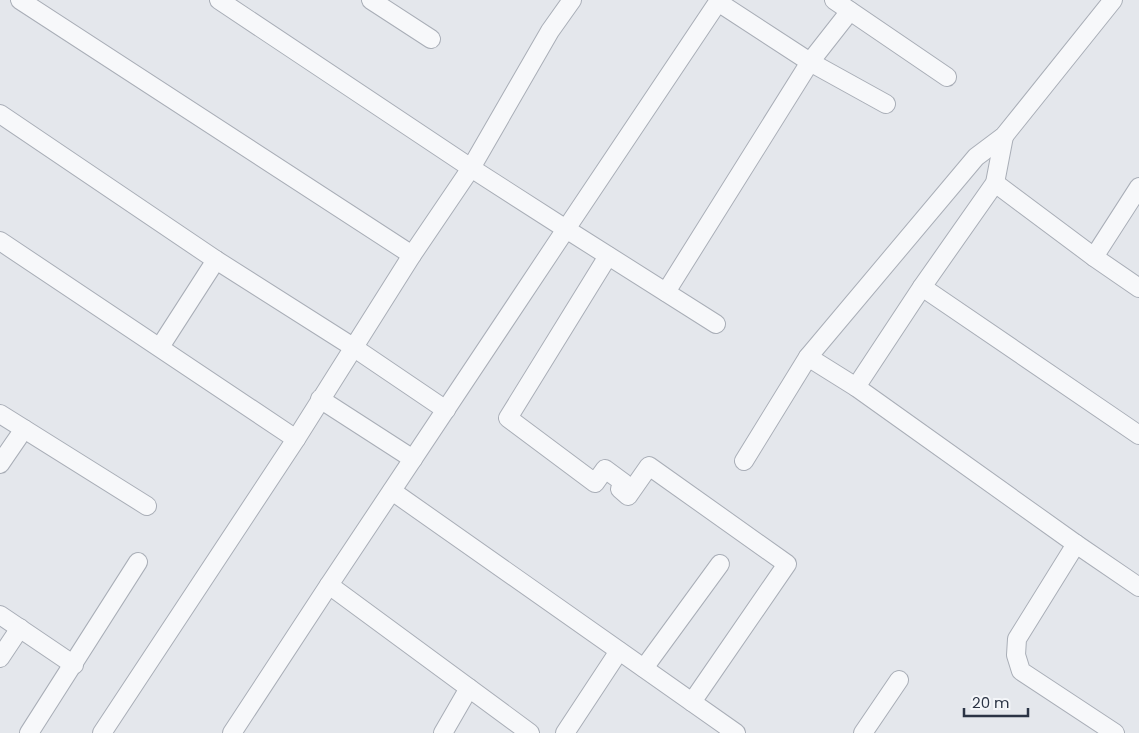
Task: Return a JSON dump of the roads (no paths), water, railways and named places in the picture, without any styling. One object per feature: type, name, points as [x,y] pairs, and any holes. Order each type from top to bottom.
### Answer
[{"type":"street","points":[[20,0],[412,255]]},
{"type":"street","points":[[219,0],[471,168],[716,324]]},
{"type":"street","points":[[371,0],[431,39]]},
{"type":"street","points":[[102,733],[296,439],[412,255],[471,168],[550,30],[572,0]]},
{"type":"street","points":[[834,0],[947,78]]},
{"type":"street","points":[[744,461],[808,357],[976,157],[1004,136],[1113,0]]},
{"type":"street","points":[[232,733],[718,2],[810,62],[886,104]]},
{"type":"street","points":[[666,292],[810,62],[850,11]]},
{"type":"street","points":[[0,114],[216,260],[446,410]]},
{"type":"street","points":[[856,387],[922,287],[995,183],[1004,136]]},
{"type":"street","points":[[995,183],[1139,288]]},
{"type":"street","points":[[1094,257],[1139,187]]},
{"type":"street","points":[[0,241],[296,439]]},
{"type":"street","points":[[608,256],[508,418],[595,483],[605,469],[624,484],[620,489],[628,496],[649,466],[787,564],[692,702]]},
{"type":"street","points":[[160,348],[216,260]]},
{"type":"street","points":[[922,287],[1139,435]]},
{"type":"street","points":[[808,357],[856,387],[1139,587]]},
{"type":"street","points":[[320,399],[413,460]]},
{"type":"street","points":[[0,414],[148,506]]},
{"type":"street","points":[[0,464],[24,429]]},
{"type":"street","points":[[392,491],[736,733]]},
{"type":"street","points":[[1076,544],[1018,639],[1016,655],[1021,671],[1115,733]]},
{"type":"street","points":[[29,733],[138,562]]},
{"type":"street","points":[[644,668],[720,564]]},
{"type":"street","points":[[329,585],[530,733]]},
{"type":"street","points":[[0,615],[74,665]]},
{"type":"street","points":[[0,658],[20,628]]},
{"type":"street","points":[[565,733],[619,651]]},
{"type":"street","points":[[863,733],[899,680]]},
{"type":"street","points":[[444,733],[469,688]]}]
